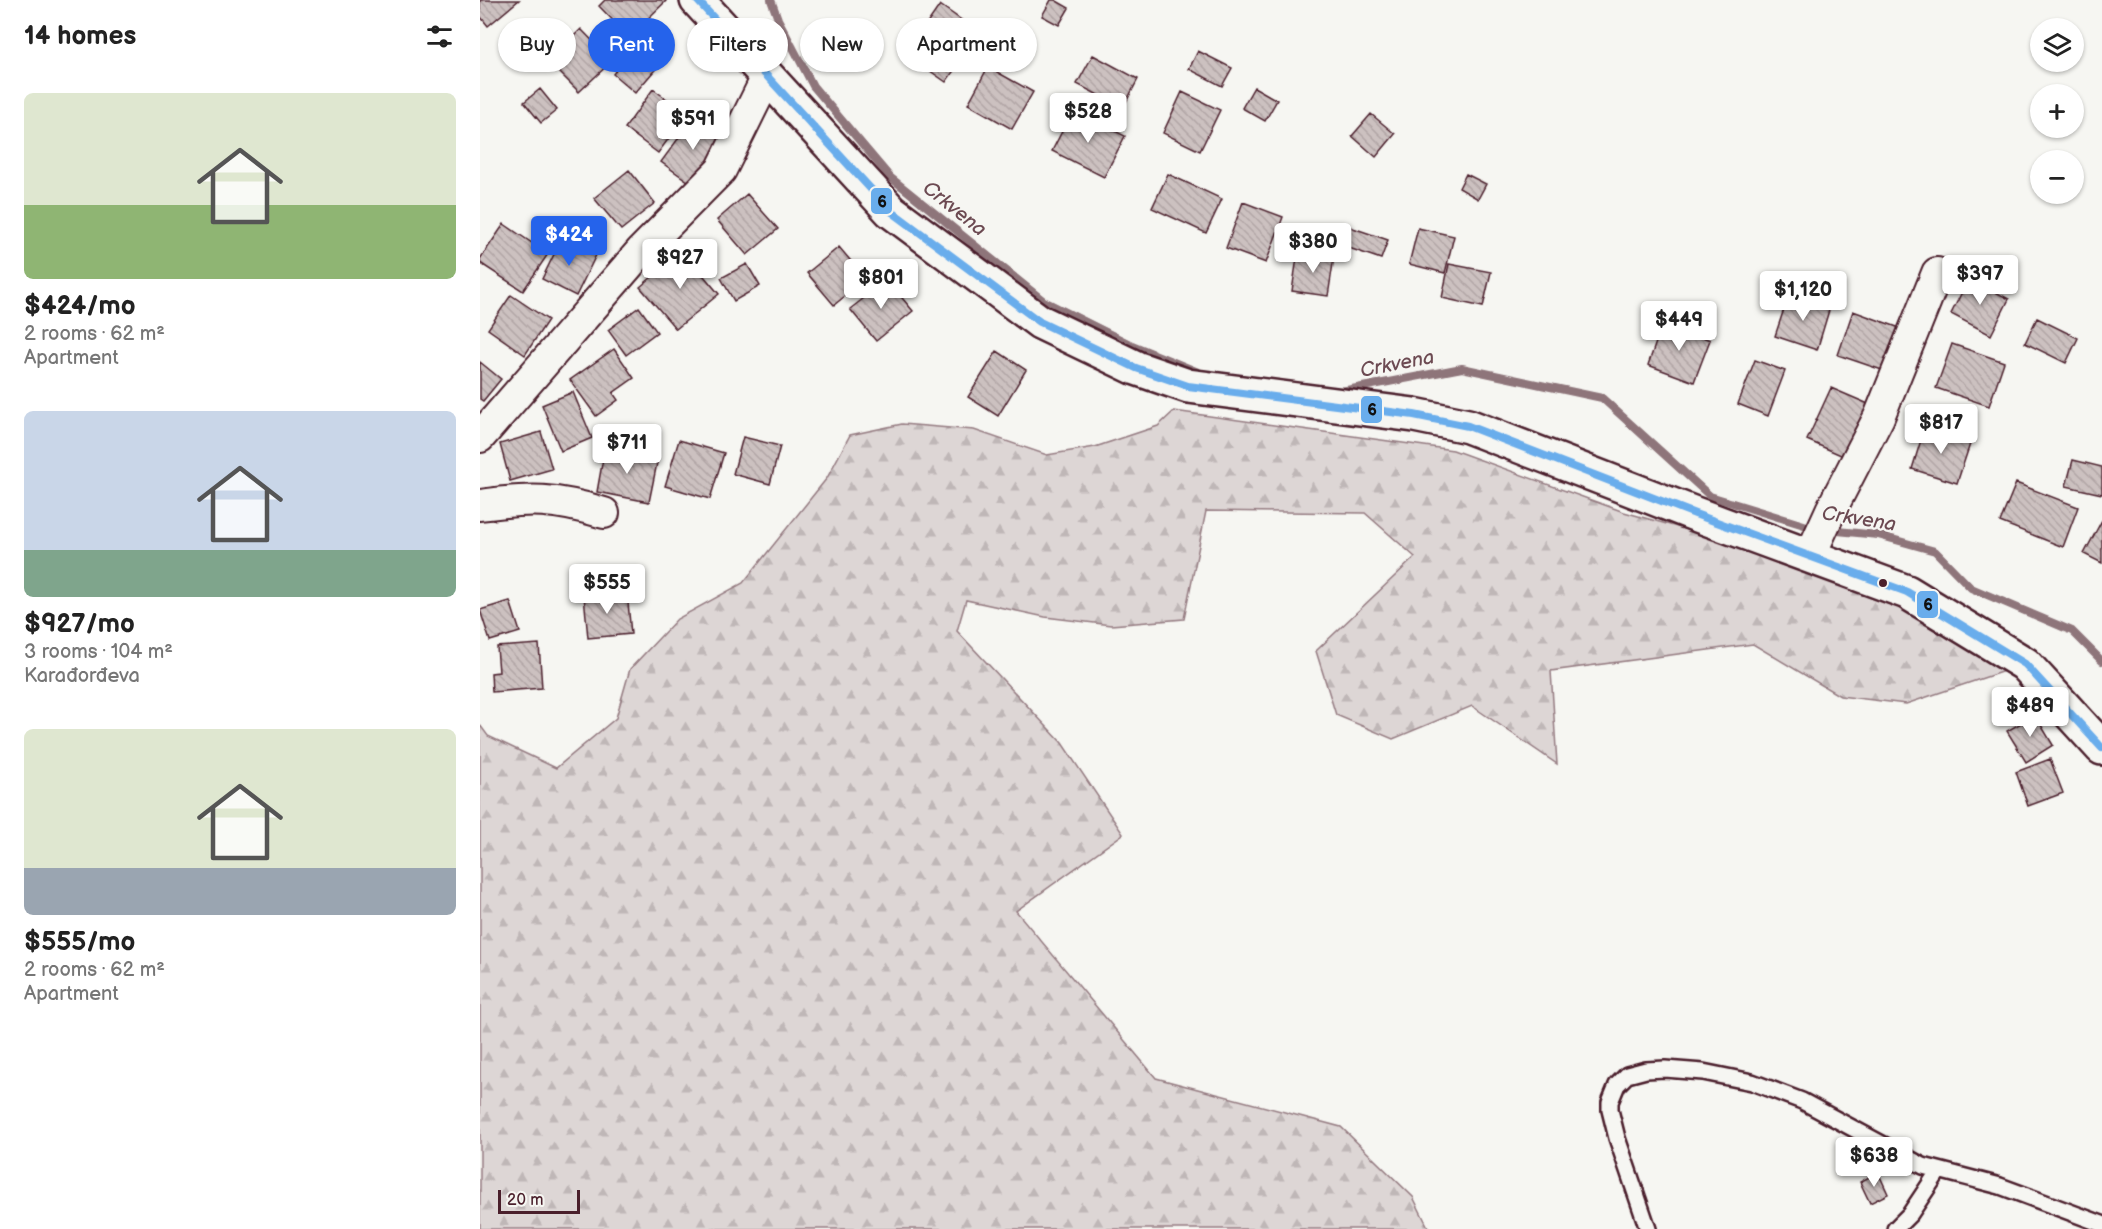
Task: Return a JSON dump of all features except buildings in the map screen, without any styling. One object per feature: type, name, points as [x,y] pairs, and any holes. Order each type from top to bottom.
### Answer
[{"type":"main road","points":[[696,0],[891,211],[1040,322],[1136,369],[1188,386],[1414,415],[1468,426],[1695,514],[1813,548],[1907,592],[2025,664],[2102,748]]},
{"type":"street","points":[[480,437],[641,251],[722,170],[767,77]]},
{"type":"street","points":[[1813,548],[1879,417],[1937,273]]},
{"type":"street","points":[[480,505],[546,500],[570,503],[604,513]]},
{"type":"lane","points":[[1648,1229],[1623,1158],[1610,1110],[1617,1085],[1627,1075],[1646,1070],[1665,1069],[1703,1072],[1752,1082],[1802,1101],[1923,1166],[1938,1172],[2000,1186],[2102,1224]]},
{"type":"lane","points":[[1895,1229],[1910,1214],[1938,1172]]},
{"type":"green space","points":[[1174,411],[1453,450],[1624,512],[1907,592],[2025,664],[1906,704],[1840,696],[1753,644],[1551,671],[1557,764],[1472,706],[1393,739],[1336,715],[1316,651],[1415,557],[1365,513],[1206,511],[1184,619],[1111,625],[1045,617],[966,600],[957,631],[1062,743],[1123,834],[1016,911],[1156,1078],[1341,1127],[1413,1197],[1429,1229],[480,1229],[480,725],[488,736],[556,768],[616,718],[630,669],[677,619],[743,583],[827,478],[850,435],[902,424],[974,430],[1047,455],[1095,447],[1158,426]]},
{"type":"waterway","name":"Crkvena","points":[[771,0],[778,19],[813,86],[890,177],[1044,301],[1132,345],[1203,374]]},
{"type":"waterway","name":"Crkvena","points":[[1336,392],[1462,368],[1602,398],[1710,496],[1817,529],[1878,535],[1935,551],[1971,588],[2072,631],[2102,661]]},
{"type":"transit line","name":"6","points":[[697,0],[891,211],[1040,322],[1136,368],[1188,386],[1414,415],[1468,426],[1695,514],[1907,592],[2025,664],[2102,748]]}]
